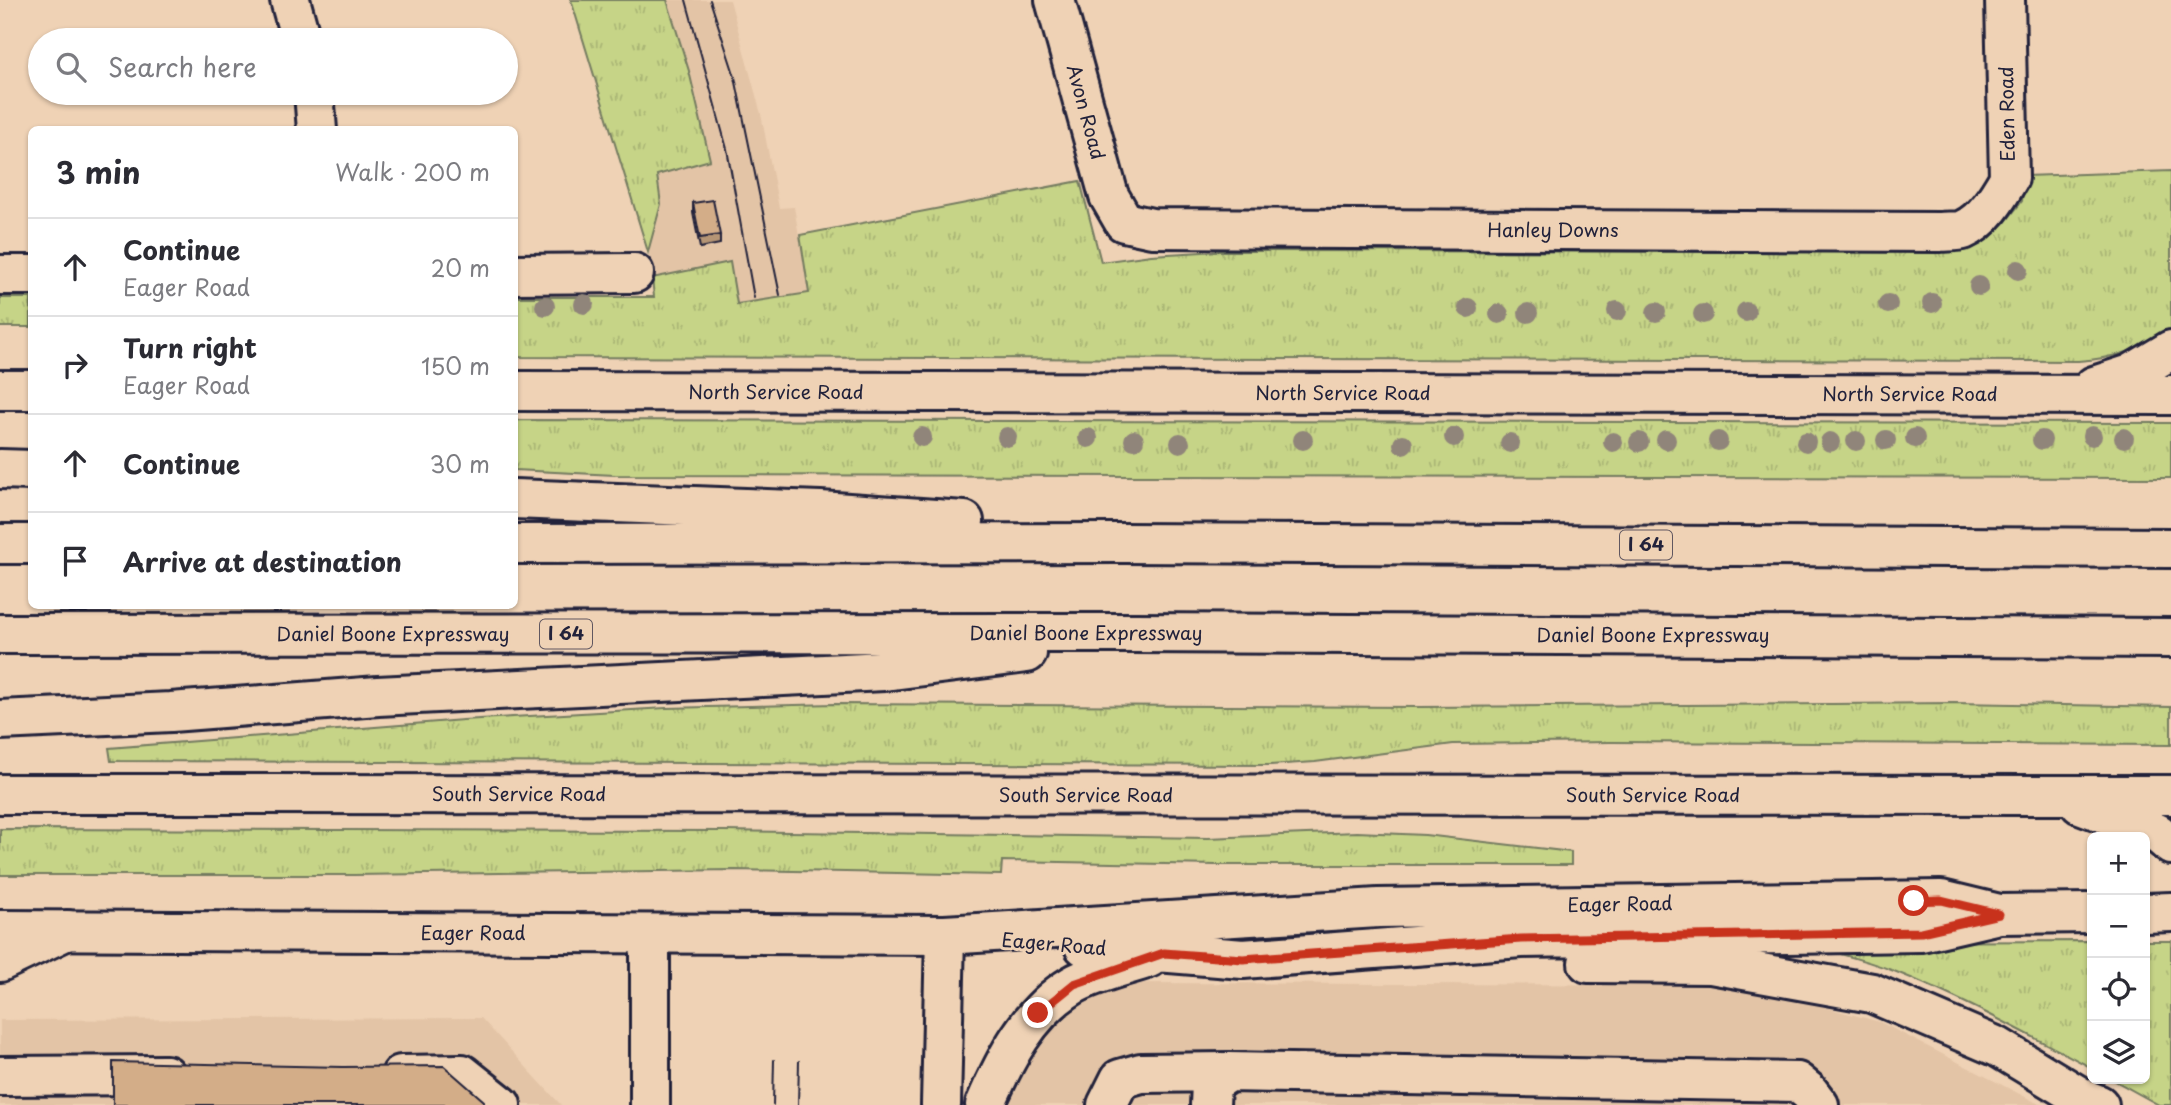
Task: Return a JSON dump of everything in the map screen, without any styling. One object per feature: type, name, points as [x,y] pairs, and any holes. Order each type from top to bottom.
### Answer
[{"type":"main road","points":[[290,0],[298,28]]},
{"type":"main road","name":"Avon Road","points":[[1055,0],[1109,196],[1124,222]]},
{"type":"main road","name":"Eden Road","points":[[1979,218],[1997,199],[2009,178],[2005,0]]},
{"type":"main road","points":[[315,105],[317,126]]},
{"type":"main road","name":"Hanley Downs","points":[[1124,222],[1152,228],[1940,232],[1962,230],[1979,218]]},
{"type":"main road","points":[[518,274],[634,274]]},
{"type":"main road","points":[[0,275],[28,275]]},
{"type":"main road","points":[[2066,395],[2131,374],[2171,350]]},
{"type":"main road","points":[[0,390],[28,390]]},
{"type":"main road","name":"North Service Road","points":[[518,391],[2171,395]]},
{"type":"main road","points":[[0,469],[28,470]]},
{"type":"main road","points":[[518,499],[807,510],[979,522],[1122,543]]},
{"type":"main road","name":"I 64","points":[[518,544],[1122,543],[2171,548]]},
{"type":"main road","points":[[0,544],[28,544]]},
{"type":"main road","points":[[0,720],[171,712],[378,696],[884,671],[1005,657],[1133,633]]},
{"type":"main road","name":"Daniel Boone Expressway","points":[[0,634],[1133,633],[2171,638]]},
{"type":"main road","name":"South Service Road","points":[[0,794],[2171,795]]},
{"type":"main road","points":[[2058,796],[2157,833],[2171,845]]},
{"type":"main road","name":"Eager Road","points":[[0,930],[946,935],[1378,908],[1941,900],[1999,914]]},
{"type":"main road","points":[[2150,913],[2171,912]]},
{"type":"main road","name":"Eager Road","points":[[946,935],[1243,959],[1521,939],[1921,932],[1999,914],[2087,913]]},
{"type":"main road","points":[[0,961],[67,930]]},
{"type":"main road","points":[[650,934],[650,1105]]},
{"type":"main road","points":[[941,1105],[946,935]]},
{"type":"main road","points":[[985,1105],[1016,1041],[1038,1013],[1055,998],[1074,984],[1164,953]]},
{"type":"main road","points":[[1243,959],[1711,964],[1872,993],[1998,1047],[2091,1103]]},
{"type":"main road","points":[[1210,1105],[1211,1084],[1228,1072]]},
{"type":"main road","points":[[1107,1105],[1121,1079],[1141,1073],[1228,1072],[1797,1082],[1819,1105]]},
{"type":"main road","points":[[364,1075],[462,1074],[500,1105]]},
{"type":"main road","points":[[0,1076],[196,1075]]},
{"type":"shaded area","points":[[667,0],[730,0],[761,114],[779,208],[794,207],[809,293],[737,304],[730,263],[652,278],[648,252],[661,204],[657,175],[710,160],[689,71]]},
{"type":"shaded area","points":[[1110,983],[1711,985],[1790,998],[1880,1022],[2041,1105],[1011,1105],[1012,1092],[1025,1057],[1051,1025]]},
{"type":"shaded area","points":[[481,1018],[561,1105],[0,1105],[0,1020]]},
{"type":"green space","points":[[571,0],[667,0],[689,71],[710,160],[657,175],[661,204],[648,252]]},
{"type":"green space","points":[[2171,171],[2171,333],[2126,352],[2078,361],[518,357],[518,297],[654,297],[652,278],[730,262],[737,304],[809,293],[800,235],[1080,181],[1101,262],[1151,255],[1220,251],[1939,252],[1972,246],[2004,224],[2022,201],[2025,176]]},
{"type":"green space","points":[[0,298],[28,298],[28,327],[0,327]]},
{"type":"green space","points":[[518,420],[2171,423],[2171,478],[615,475],[518,470]]},
{"type":"green space","points":[[1954,703],[2171,707],[2171,745],[1611,742],[1453,744],[1315,762],[1270,765],[111,761],[109,748],[463,720],[666,708],[835,704],[1419,707]]},
{"type":"green space","points":[[0,829],[723,831],[1208,838],[1357,832],[1425,835],[1571,852],[1571,865],[1216,865],[1002,861],[1001,875],[735,870],[354,875],[0,875]]},
{"type":"green space","points":[[2087,941],[2087,1065],[1994,1017],[1894,971],[1789,942]]},
{"type":"green space","points":[[2150,941],[2171,941],[2171,1105],[2159,1105],[2121,1084],[2150,1084]]},
{"type":"building","points":[[713,200],[720,235],[700,238],[693,203]]},
{"type":"building","points":[[113,1062],[343,1067],[444,1066],[484,1101],[484,1105],[113,1105]]},
{"type":"tram line","points":[[686,0],[727,149],[754,298]]},
{"type":"tram line","points":[[710,0],[735,77],[780,295]]},
{"type":"tram line","points":[[773,1105],[774,1060]]},
{"type":"tram line","points":[[798,1105],[799,1061]]},
{"type":"route","points":[[1038,1013],[1074,984],[1164,953],[1243,959],[1521,939],[1921,932],[1999,914],[1941,900],[1914,901]]}]
